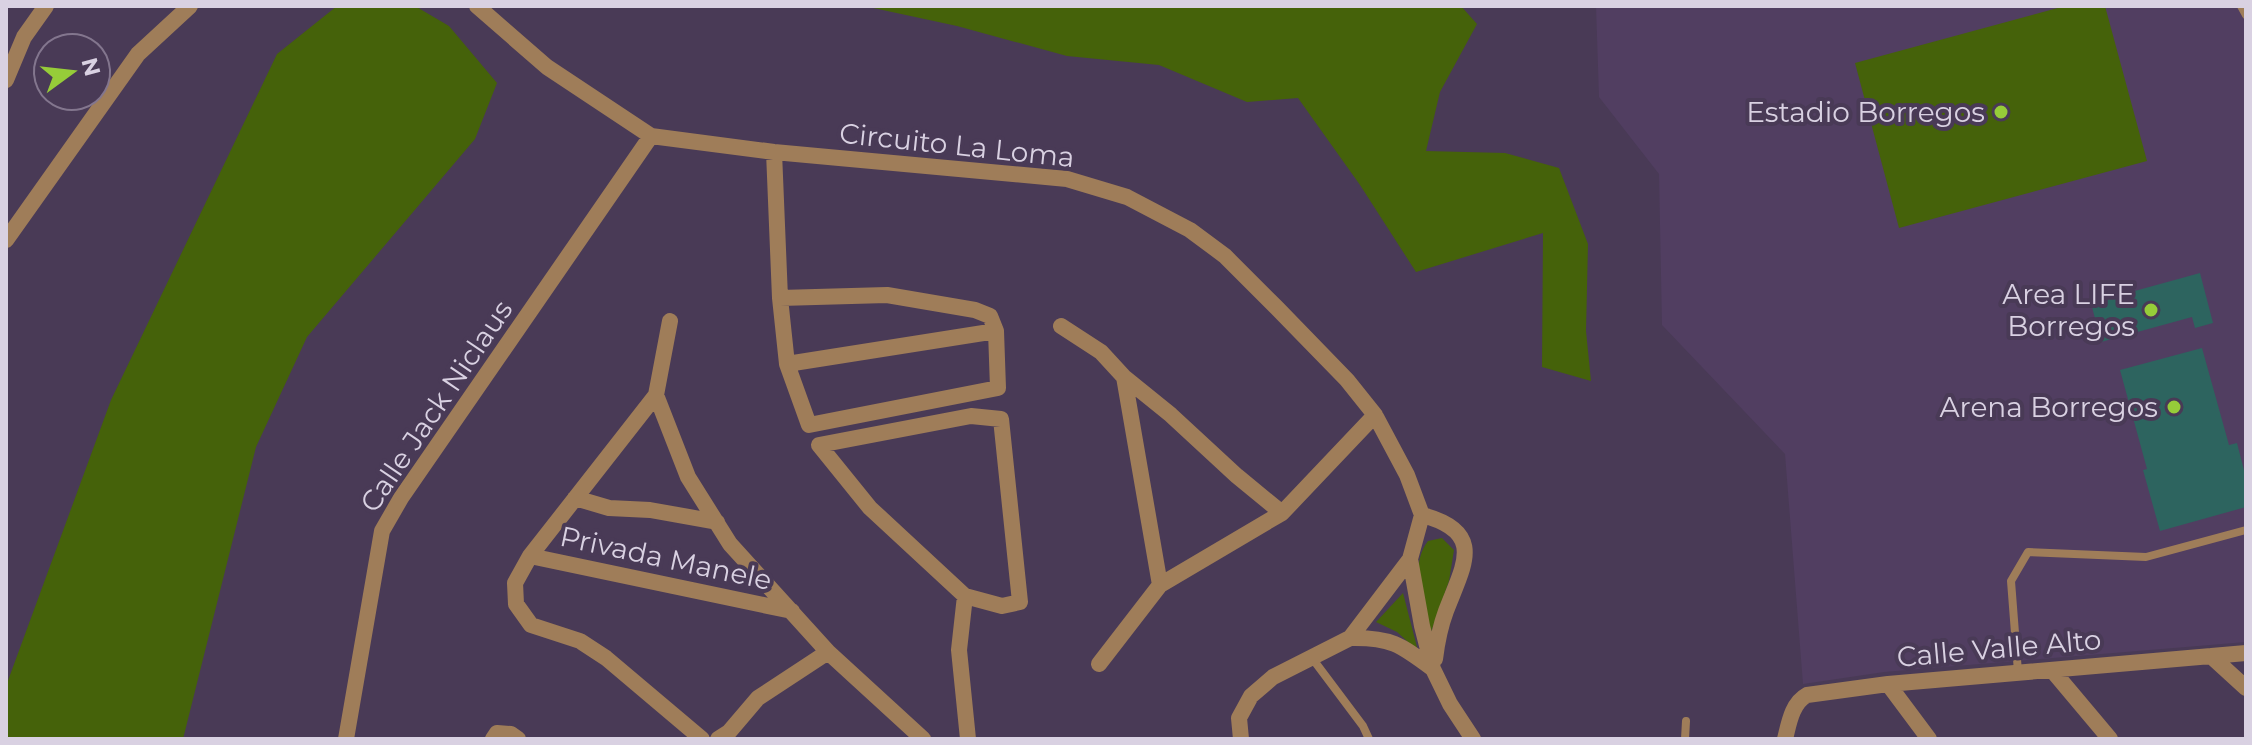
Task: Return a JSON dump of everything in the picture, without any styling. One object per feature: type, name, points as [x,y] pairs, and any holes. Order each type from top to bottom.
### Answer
[{"type":"street","points":[[6,80],[24,37],[46,6]]},
{"type":"street","points":[[7,238],[138,54],[190,6]]},
{"type":"street","name":"Circuito La Loma","points":[[477,6],[547,67],[651,136],[774,152],[1067,179],[1127,197],[1190,230],[1225,256],[1347,380],[1375,415],[1407,475],[1422,515]]},
{"type":"street","name":"Calle Jack Niclaus","points":[[346,739],[382,531],[401,498],[651,136]]},
{"type":"street","points":[[774,152],[780,298],[787,364],[809,425],[998,388],[996,331],[990,316],[975,310],[887,295],[780,298]]},
{"type":"street","name":"Privada Manele","points":[[670,321],[656,395],[530,556],[515,583],[516,604],[531,625],[580,641],[606,658],[702,739]]},
{"type":"street","points":[[1061,326],[1101,352],[1124,377],[1282,513]]},
{"type":"street","points":[[787,364],[996,331]]},
{"type":"street","points":[[1124,377],[1160,585]]},
{"type":"street","name":"Privada Manele","points":[[656,395],[688,477],[730,544],[828,652],[923,739]]},
{"type":"street","points":[[1099,664],[1160,585],[1282,513],[1375,415]]},
{"type":"street","points":[[971,416],[1001,419],[1020,602],[1002,606],[965,596],[870,508],[819,445],[971,416]]},
{"type":"street","name":"Privada Manele","points":[[575,498],[609,508],[650,510],[717,522]]},
{"type":"street","points":[[1241,739],[1239,718],[1251,696],[1273,677],[1350,638],[1410,559],[1422,515],[1444,521],[1456,530],[1463,541],[1465,559],[1462,575],[1441,626],[1433,669]]},
{"type":"street","name":"Privada Manele","points":[[530,556],[792,611]]},
{"type":"street","points":[[1410,559],[1433,669],[1450,704],[1473,739]]},
{"type":"street","points":[[965,596],[959,650],[968,739]]},
{"type":"street","points":[[1350,638],[1379,637],[1406,649],[1433,669]]},
{"type":"street","points":[[718,739],[729,732],[758,698],[828,652]]},
{"type":"street","name":"Calle Valle Alto","points":[[1785,739],[1794,709],[1800,699],[1807,695],[1888,684],[2246,653]]},
{"type":"street","points":[[2211,656],[2246,688]]},
{"type":"street","points":[[2052,670],[2110,739]]},
{"type":"street","points":[[1888,684],[1929,739]]},
{"type":"street","points":[[493,739],[497,733],[511,734],[518,739]]},
{"type":"lane","points":[[2241,6],[2246,15]]},
{"type":"lane","points":[[2018,673],[2011,581],[2028,552],[2146,557],[2246,530]]},
{"type":"lane","points":[[1312,658],[1363,726],[1369,739]]},
{"type":"lane","points":[[1685,739],[1686,721]]},
{"type":"shaded area","points":[[1596,6],[2246,6],[2246,642],[1884,672],[1803,684],[1785,454],[1662,325],[1659,174],[1599,97]]},
{"type":"green space","points":[[337,6],[415,6],[449,26],[497,83],[475,139],[307,337],[256,447],[183,739],[6,739],[6,686],[111,400],[277,54]]},
{"type":"green space","points":[[864,6],[1461,6],[1477,24],[1440,92],[1426,151],[1505,153],[1559,168],[1588,244],[1586,331],[1591,381],[1542,367],[1543,233],[1416,272],[1360,185],[1298,98],[1247,102],[1159,65],[1067,56],[957,26]]},
{"type":"green space","name":"Estadio Borregos","points":[[2065,6],[2105,6],[2147,161],[1899,228],[1855,63]]},
{"type":"green space","points":[[1442,538],[1454,550],[1449,581],[1430,635],[1419,587],[1419,563],[1428,541]]},
{"type":"green space","points":[[1403,593],[1418,651],[1397,632],[1376,622]]},
{"type":"building","name":"Area LIFE Borregos","points":[[2200,273],[2213,323],[2195,328],[2192,317],[2101,342],[2091,303]]},
{"type":"building","name":"Arena Borregos","points":[[2202,348],[2229,445],[2237,443],[2246,478],[2246,507],[2160,531],[2120,370]]},
{"type":"place","name":"Estadio Borregos","points":[[2001,112]]},
{"type":"place","name":"Area LIFE Borregos","points":[[2151,310]]},
{"type":"place","name":"Arena Borregos","points":[[2174,407]]}]
